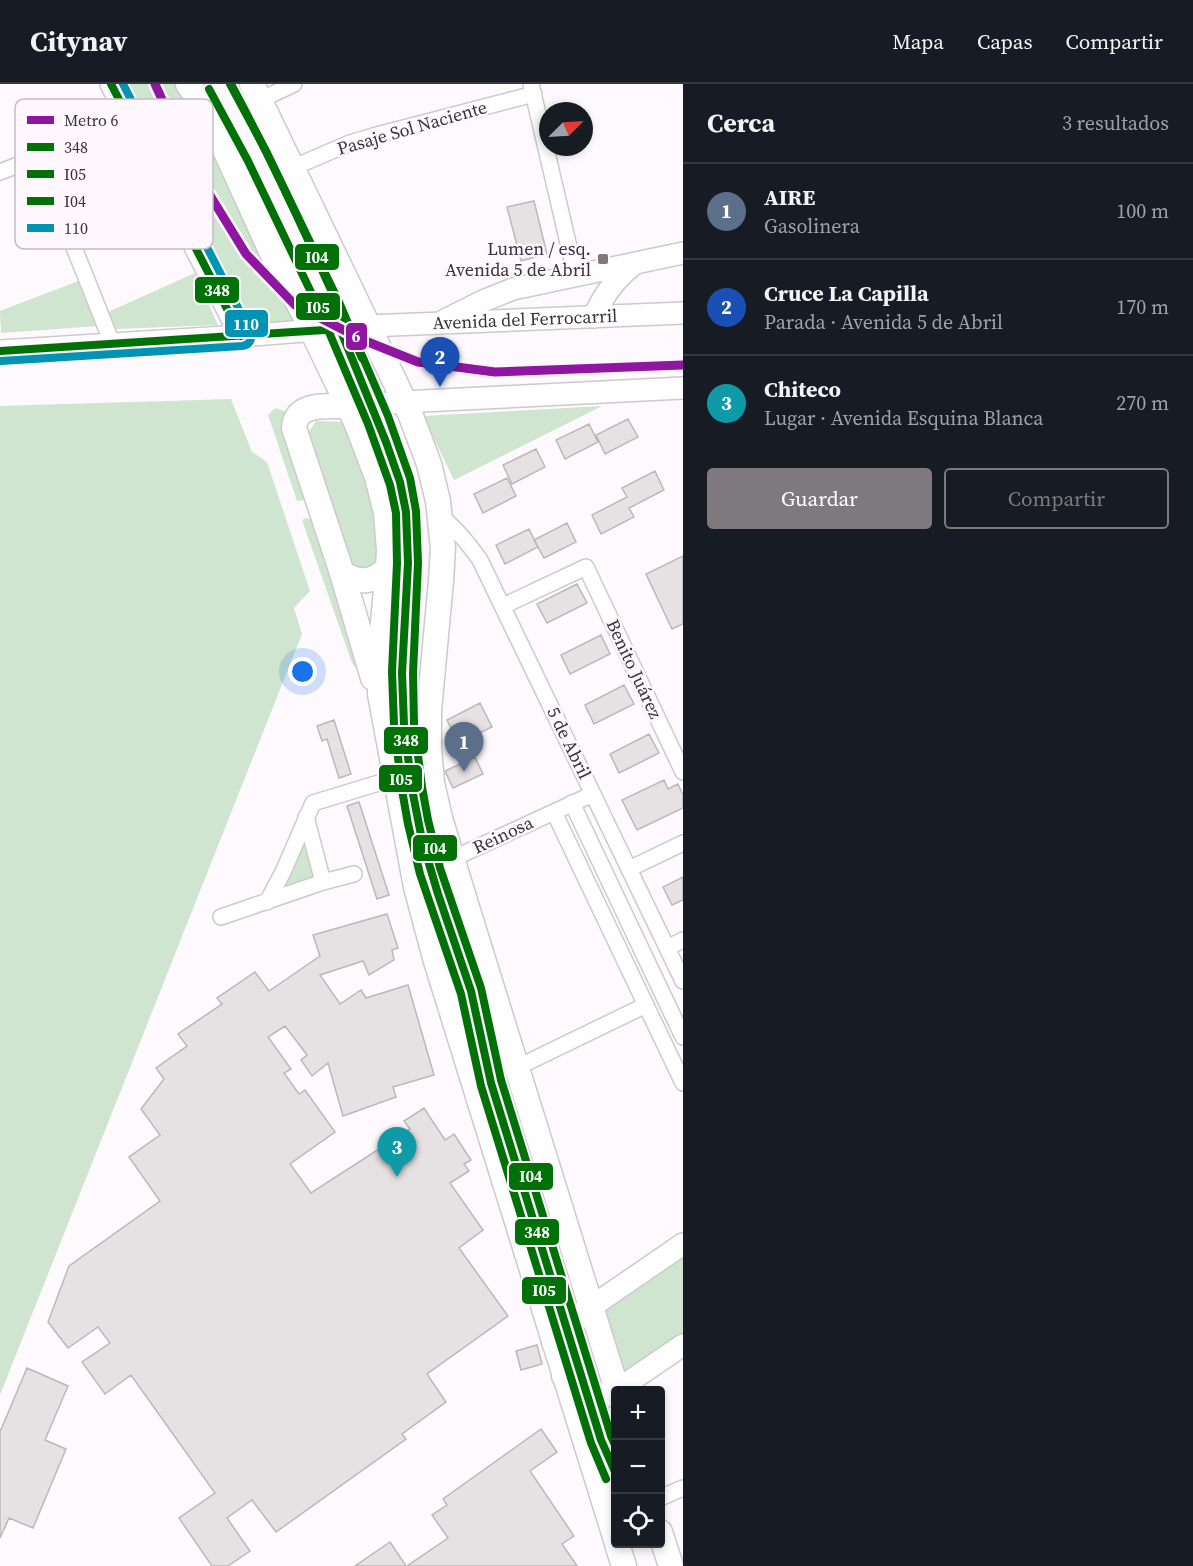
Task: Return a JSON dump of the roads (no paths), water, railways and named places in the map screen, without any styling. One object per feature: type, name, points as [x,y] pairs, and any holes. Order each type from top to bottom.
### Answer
[{"type":"main road","points":[[188,84],[198,99]]},
{"type":"main road","points":[[256,92],[369,326],[422,442],[429,464],[435,486],[443,548],[429,711],[429,747],[434,792],[452,859],[616,1386]]},
{"type":"main road","points":[[213,126],[270,251],[348,406],[371,459],[382,496],[388,531],[388,568],[380,654],[380,694],[410,861],[424,919],[611,1526]]},
{"type":"main road","points":[[348,406],[308,408],[298,415],[294,423],[295,433],[380,694]]},
{"type":"main road","points":[[342,573],[355,580],[365,581],[376,578],[388,568]]},
{"type":"main road","points":[[554,1342],[566,1327],[591,1307]]},
{"type":"main road","points":[[564,1377],[581,1393],[590,1397],[611,1393]]},
{"type":"main road","points":[[665,1547],[671,1566]]},
{"type":"main road","points":[[618,1548],[624,1566]]},
{"type":"street","points":[[111,84],[119,99]]},
{"type":"street","points":[[256,92],[294,84]]},
{"type":"street","points":[[532,89],[576,277]]},
{"type":"street","name":"Pasaje Sol Naciente","points":[[292,168],[351,143],[532,89]]},
{"type":"street","points":[[0,172],[15,166]]},
{"type":"street","points":[[75,249],[112,343]]},
{"type":"street","points":[[196,249],[241,336]]},
{"type":"street","points":[[439,323],[501,293],[683,253]]},
{"type":"street","points":[[594,316],[606,292],[636,264]]},
{"type":"street","name":"Avenida del Ferrocarril","points":[[312,331],[369,326],[683,313]]},
{"type":"street","points":[[0,351],[312,331]]},
{"type":"street","points":[[348,406],[683,388]]},
{"type":"street","name":"5 de Abril","points":[[440,516],[452,525],[480,560],[683,981]]},
{"type":"street","name":"Benito Juárez","points":[[503,606],[586,567],[683,772]]},
{"type":"street","points":[[267,902],[283,872],[313,802],[395,778]]},
{"type":"street","name":"Reinosa","points":[[452,859],[593,794]]},
{"type":"street","points":[[572,803],[683,1036]]},
{"type":"street","points":[[554,812],[683,1083]]},
{"type":"street","points":[[306,817],[323,882]]},
{"type":"street","points":[[629,869],[683,843]]},
{"type":"street","points":[[221,917],[323,882],[354,874]]},
{"type":"street","points":[[667,948],[683,940]]},
{"type":"street","points":[[516,1068],[646,1005]]},
{"type":"street","points":[[591,1307],[683,1244]]},
{"type":"street","points":[[623,1386],[683,1345]]},
{"type":"street","points":[[665,1496],[683,1488]]},
{"type":"metro line","name":"6","points":[[155,84],[162,99]]},
{"type":"metro line","name":"6","points":[[213,200],[246,254],[295,305],[363,340],[418,362],[495,372],[683,365]]},
{"type":"place","name":"Lumen / esq. Avenida 5 de Abril","points":[[603,259]]},
{"type":"place","name":"Cruce La Capilla","points":[[440,387]]},
{"type":"place","name":"AIRE","points":[[464,772]]},
{"type":"place","name":"Chiteco","points":[[397,1177]]}]
